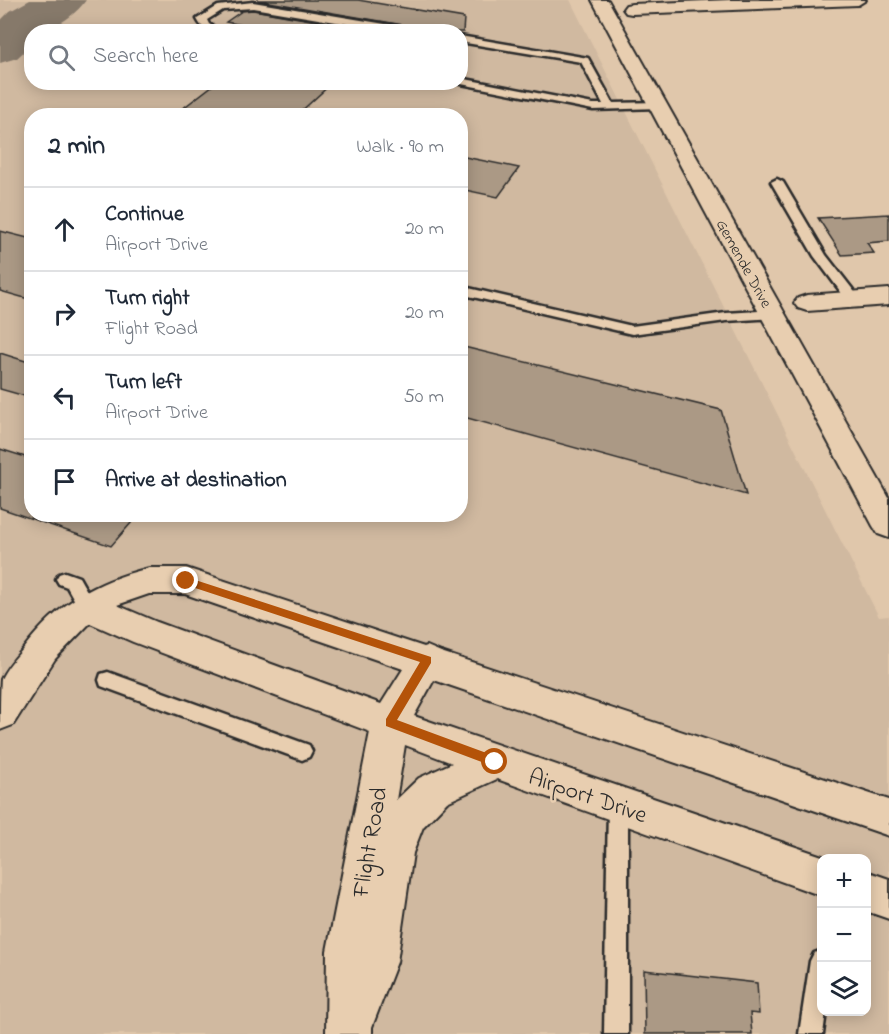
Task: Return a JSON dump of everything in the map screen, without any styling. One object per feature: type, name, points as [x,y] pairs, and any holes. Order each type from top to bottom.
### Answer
[{"type":"street","name":"Gemende Drive","points":[[600,0],[889,526]]},
{"type":"street","points":[[632,9],[858,0]]},
{"type":"street","points":[[807,303],[889,297]]},
{"type":"street","points":[[0,714],[19,678],[46,643],[68,621],[76,593],[123,588],[151,580],[186,581],[427,660],[854,808],[889,818]]},
{"type":"street","name":"Airport Drive","points":[[76,593],[145,632],[495,762],[817,874]]},
{"type":"street","name":"Flight Road","points":[[349,1031],[349,951],[390,723],[427,660]]},
{"type":"street","points":[[349,1031],[375,962],[392,852],[408,815],[434,790],[495,762]]},
{"type":"street","points":[[871,892],[889,899]]},
{"type":"lane","points":[[204,24],[202,19],[221,8],[253,5],[367,24]]},
{"type":"lane","points":[[468,40],[585,60],[610,107]]},
{"type":"lane","points":[[468,83],[593,107],[658,105]]},
{"type":"lane","points":[[777,182],[820,256],[854,300]]},
{"type":"lane","points":[[468,292],[632,330],[726,317],[773,314]]},
{"type":"lane","points":[[108,680],[302,751]]},
{"type":"lane","points":[[616,1034],[618,806]]},
{"type":"lane","points":[[811,1034],[822,962]]},
{"type":"shaded area","points":[[0,0],[570,0],[879,617],[889,616],[889,1034],[0,1034]]},
{"type":"building","points":[[257,0],[358,0],[464,18],[464,24],[397,24]]},
{"type":"building","points":[[253,10],[333,24],[226,22],[242,11]]},
{"type":"building","points":[[207,90],[324,90],[305,108],[183,108]]},
{"type":"building","points":[[468,158],[519,168],[498,197],[468,191]]},
{"type":"building","points":[[889,214],[889,241],[867,243],[874,253],[842,255],[818,218]]},
{"type":"building","points":[[0,231],[24,237],[24,298],[0,291]]},
{"type":"building","points":[[468,348],[721,410],[746,495],[468,418]]},
{"type":"building","points":[[0,353],[24,360],[24,396],[0,389]]},
{"type":"building","points":[[0,449],[24,456],[24,516],[0,508]]},
{"type":"building","points":[[41,522],[132,522],[111,546]]},
{"type":"building","points":[[644,970],[757,983],[759,1014],[750,1013],[752,1034],[645,1034]]},
{"type":"taxiway","points":[[0,48],[27,21],[63,0]]},
{"type":"route","points":[[186,581],[427,660],[390,723],[495,762]]}]
